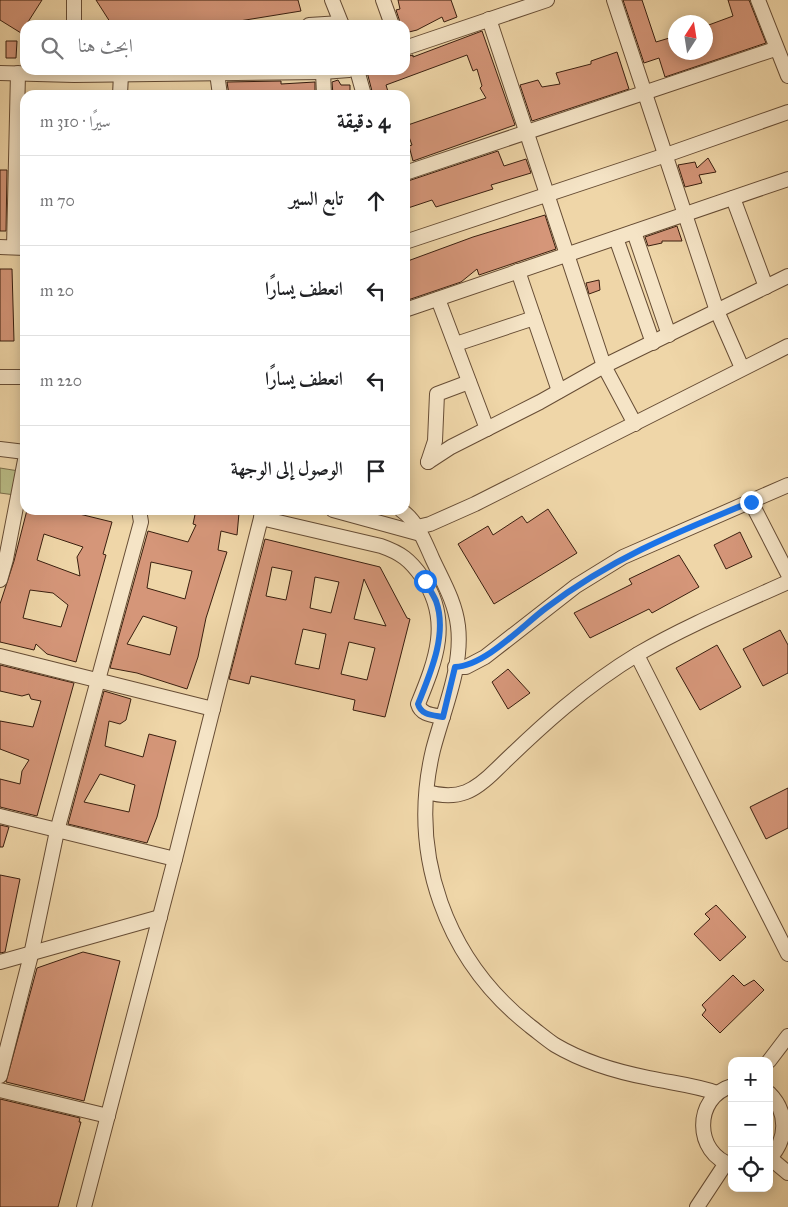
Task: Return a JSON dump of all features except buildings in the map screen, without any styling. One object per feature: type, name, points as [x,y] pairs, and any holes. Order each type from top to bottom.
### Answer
[{"type":"street","points":[[74,0],[74,20]]},
{"type":"street","points":[[332,0],[340,20]]},
{"type":"street","points":[[383,0],[390,20]]},
{"type":"street","points":[[410,46],[547,0]]},
{"type":"street","points":[[614,0],[717,311],[742,368]]},
{"type":"street","points":[[758,0],[788,76]]},
{"type":"street","points":[[489,20],[604,366],[635,424]]},
{"type":"street","points":[[410,171],[645,94],[776,48]]},
{"type":"street","points":[[0,73],[18,73],[13,247]]},
{"type":"street","points":[[120,90],[121,75]]},
{"type":"street","points":[[217,75],[219,90]]},
{"type":"street","points":[[323,75],[324,90]]},
{"type":"street","points":[[358,75],[363,90]]},
{"type":"street","points":[[410,240],[546,196],[788,112]]},
{"type":"street","points":[[410,308],[567,254],[685,216],[788,179]]},
{"type":"street","points":[[733,198],[766,287]]},
{"type":"street","points":[[634,232],[669,335]]},
{"type":"street","points":[[616,238],[653,343]]},
{"type":"street","points":[[518,271],[559,391]]},
{"type":"street","points":[[469,382],[437,394],[435,441],[428,462],[604,366],[788,276]]},
{"type":"street","points":[[438,299],[487,429]]},
{"type":"street","points":[[456,344],[534,318]]},
{"type":"street","points":[[375,516],[411,530],[430,524],[475,504],[788,346]]},
{"type":"street","points":[[0,377],[20,377]]},
{"type":"street","points":[[0,449],[20,451]]},
{"type":"street","points":[[455,667],[466,667],[485,657],[576,586],[623,557],[788,485]]},
{"type":"street","points":[[0,580],[20,486]]},
{"type":"street","points":[[751,502],[788,574]]},
{"type":"street","points":[[0,1076],[31,955],[57,831],[142,515]]},
{"type":"street","points":[[84,1207],[175,859],[262,515]]},
{"type":"street","points":[[266,515],[381,546],[398,552],[411,561],[436,602],[440,625],[435,655],[418,704],[420,710],[424,713],[443,717]]},
{"type":"street","points":[[400,515],[411,530]]},
{"type":"street","points":[[403,515],[450,594],[458,624],[459,645],[433,752],[425,820],[434,879],[444,912],[459,944],[482,981],[511,1011],[555,1045],[598,1064],[648,1078],[695,1086],[717,1093]]},
{"type":"street","points":[[427,792],[453,796],[471,792],[490,777],[549,718],[637,655],[686,628],[788,582]]},
{"type":"street","points":[[637,655],[788,954]]},
{"type":"street","points":[[0,656],[212,710]]},
{"type":"street","points":[[0,816],[175,859]]},
{"type":"street","points":[[0,962],[31,955],[160,917]]},
{"type":"street","points":[[772,1057],[788,1036]]},
{"type":"street","points":[[728,1088],[717,1093],[708,1104],[703,1117],[702,1131],[706,1144],[714,1155],[728,1163]]},
{"type":"street","points":[[0,1090],[108,1116]]},
{"type":"street","points":[[773,1096],[783,1111],[786,1124],[784,1137],[779,1149],[773,1155]]},
{"type":"street","points":[[773,1160],[788,1173]]},
{"type":"street","points":[[697,1207],[728,1165]]},
{"type":"green space","points":[[0,468],[19,471],[15,495],[0,493]]},
{"type":"route","points":[[425,581],[436,602],[440,625],[435,655],[418,704],[420,710],[424,713],[443,717],[455,667],[466,667],[485,657],[524,624],[576,586],[623,557],[667,536],[751,502]]}]
